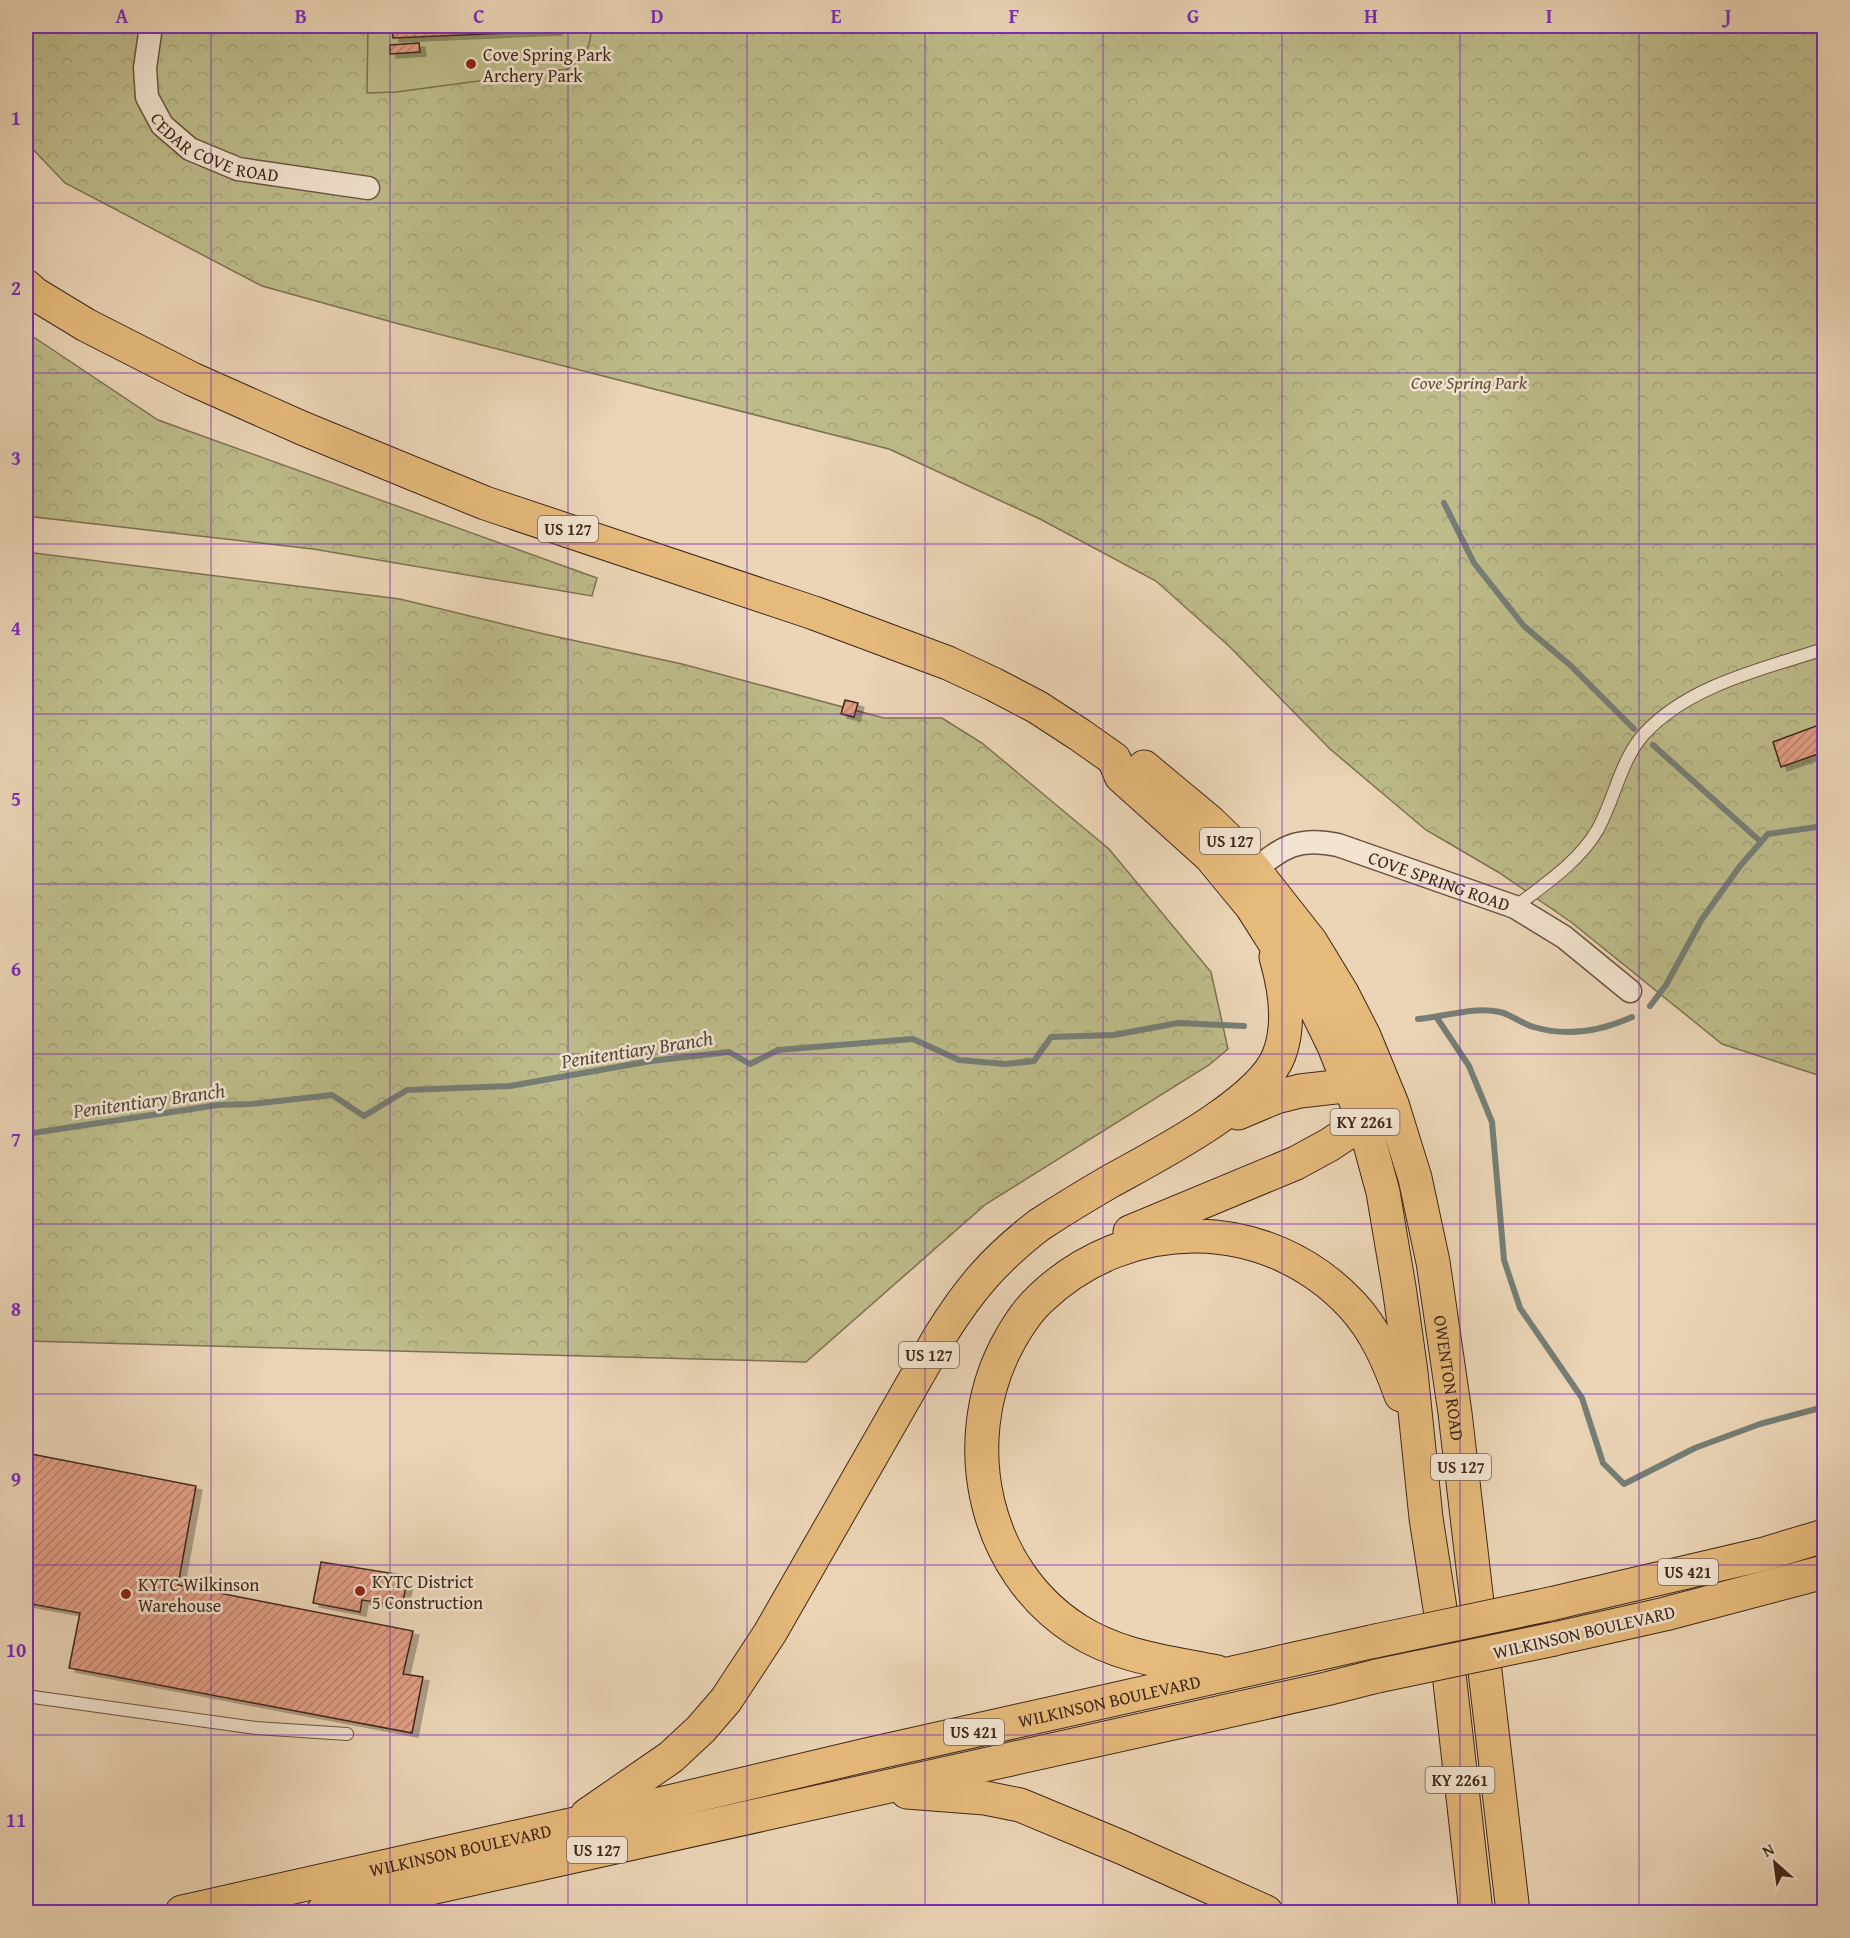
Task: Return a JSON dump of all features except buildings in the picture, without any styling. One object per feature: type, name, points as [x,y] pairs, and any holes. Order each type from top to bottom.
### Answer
[{"type":"highway","name":"US 127","points":[[26,286],[35,294],[86,325],[192,379],[293,424],[485,503],[803,609],[948,663],[1037,707],[1114,759],[1132,759],[1151,771],[1210,822],[1245,877],[1267,929],[1285,996],[1285,1032],[1279,1057],[1266,1077],[1231,1109],[1039,1225],[1011,1247],[984,1273],[940,1336],[770,1633],[726,1700],[672,1757],[573,1824]]},
{"type":"highway","name":"US 127","points":[[1245,877],[1320,955],[1342,993],[1388,1093]]},
{"type":"highway","name":"KY 2261","points":[[1267,929],[1313,1003],[1364,1122],[1383,1192],[1411,1372],[1426,1518],[1446,1647],[1476,1912]]},
{"type":"highway","points":[[1204,1126],[1276,1097],[1300,1090],[1349,1085],[1388,1093],[1364,1122],[1329,1144],[1296,1162],[1146,1224],[1107,1243],[1080,1261],[1055,1282],[1014,1333],[999,1362],[989,1392],[983,1422],[981,1452],[990,1511],[999,1538],[1030,1589],[1051,1611],[1103,1645],[1134,1656],[1230,1674]]},
{"type":"highway","name":"OWENTON ROAD","points":[[1388,1093],[1423,1211],[1433,1262],[1455,1413],[1513,1912]]},
{"type":"highway","points":[[1040,1299],[1072,1272],[1102,1255],[1132,1244],[1162,1238],[1193,1236],[1223,1238],[1253,1244],[1282,1254],[1308,1268],[1332,1286],[1371,1330],[1386,1356],[1418,1440]]},
{"type":"highway","name":"WILKINSON BOULEVARD","points":[[182,1912],[866,1755],[1550,1604],[1764,1554],[1824,1536]]},
{"type":"highway","name":"WILKINSON BOULEVARD","points":[[323,1912],[1377,1676],[1665,1614],[1824,1572]]},
{"type":"highway","name":"US 127","points":[[872,1790],[986,1798],[1020,1806],[1121,1847],[1266,1912]]},
{"type":"street","name":"CEDAR COVE ROAD","points":[[152,26],[145,68],[147,97],[162,125],[190,149],[238,169],[368,188]]},
{"type":"street","name":"COVE SPRING ROAD","points":[[1245,877],[1296,843],[1323,842],[1356,850],[1515,907],[1574,945],[1630,990]]},
{"type":"lane","points":[[1515,907],[1558,874],[1586,847],[1598,828],[1630,755],[1643,735],[1664,716],[1705,692],[1748,674],[1824,649]]},
{"type":"lane","points":[[26,1696],[256,1728],[346,1734]]},
{"type":"green space","name":"Cove Spring Park","points":[[26,26],[1824,26],[1824,1077],[1722,1044],[1571,922],[1498,872],[1426,830],[1330,749],[1230,647],[1156,581],[1040,519],[889,449],[399,324],[262,286],[65,183],[26,142]]},
{"type":"green space","name":"Cove Spring Park Archery Park","points":[[368,26],[592,26],[586,51],[568,69],[396,92],[367,93]]},
{"type":"green space","points":[[26,332],[158,420],[597,578],[592,596],[313,549],[26,516]]},
{"type":"green space","points":[[26,552],[400,599],[682,664],[884,718],[942,718],[982,743],[1109,849],[1211,972],[1228,1049],[1209,1065],[986,1204],[806,1362],[26,1341]]},
{"type":"waterway","points":[[1444,503],[1474,563],[1524,626],[1570,665],[1634,729]]},
{"type":"waterway","points":[[1653,745],[1761,842]]},
{"type":"waterway","name":"Penitentiary Branch","points":[[1650,1006],[1666,985],[1702,919],[1740,866],[1768,834],[1824,826]]},
{"type":"waterway","name":"Penitentiary Branch","points":[[1418,1019],[1490,1010],[1504,1013],[1534,1027],[1571,1032],[1596,1029],[1632,1017]]},
{"type":"waterway","points":[[1437,1018],[1469,1066],[1492,1122],[1504,1260],[1520,1308],[1582,1398],[1603,1463],[1624,1484],[1695,1448],[1760,1424],[1824,1407]]},
{"type":"waterway","name":"Penitentiary Branch","points":[[26,1134],[218,1105],[251,1104],[332,1095],[364,1116],[407,1090],[510,1086],[651,1061],[729,1052],[750,1064],[778,1050],[913,1039],[959,1060],[1005,1064],[1034,1061],[1051,1037],[1114,1035],[1178,1023],[1244,1026]]},
{"type":"place","name":"Cove Spring Park Archery Park","points":[[471,64]]},
{"type":"place","name":"KYTC District 5 Construction","points":[[360,1591]]},
{"type":"place","name":"KYTC Wilkinson Warehouse","points":[[126,1594]]}]
